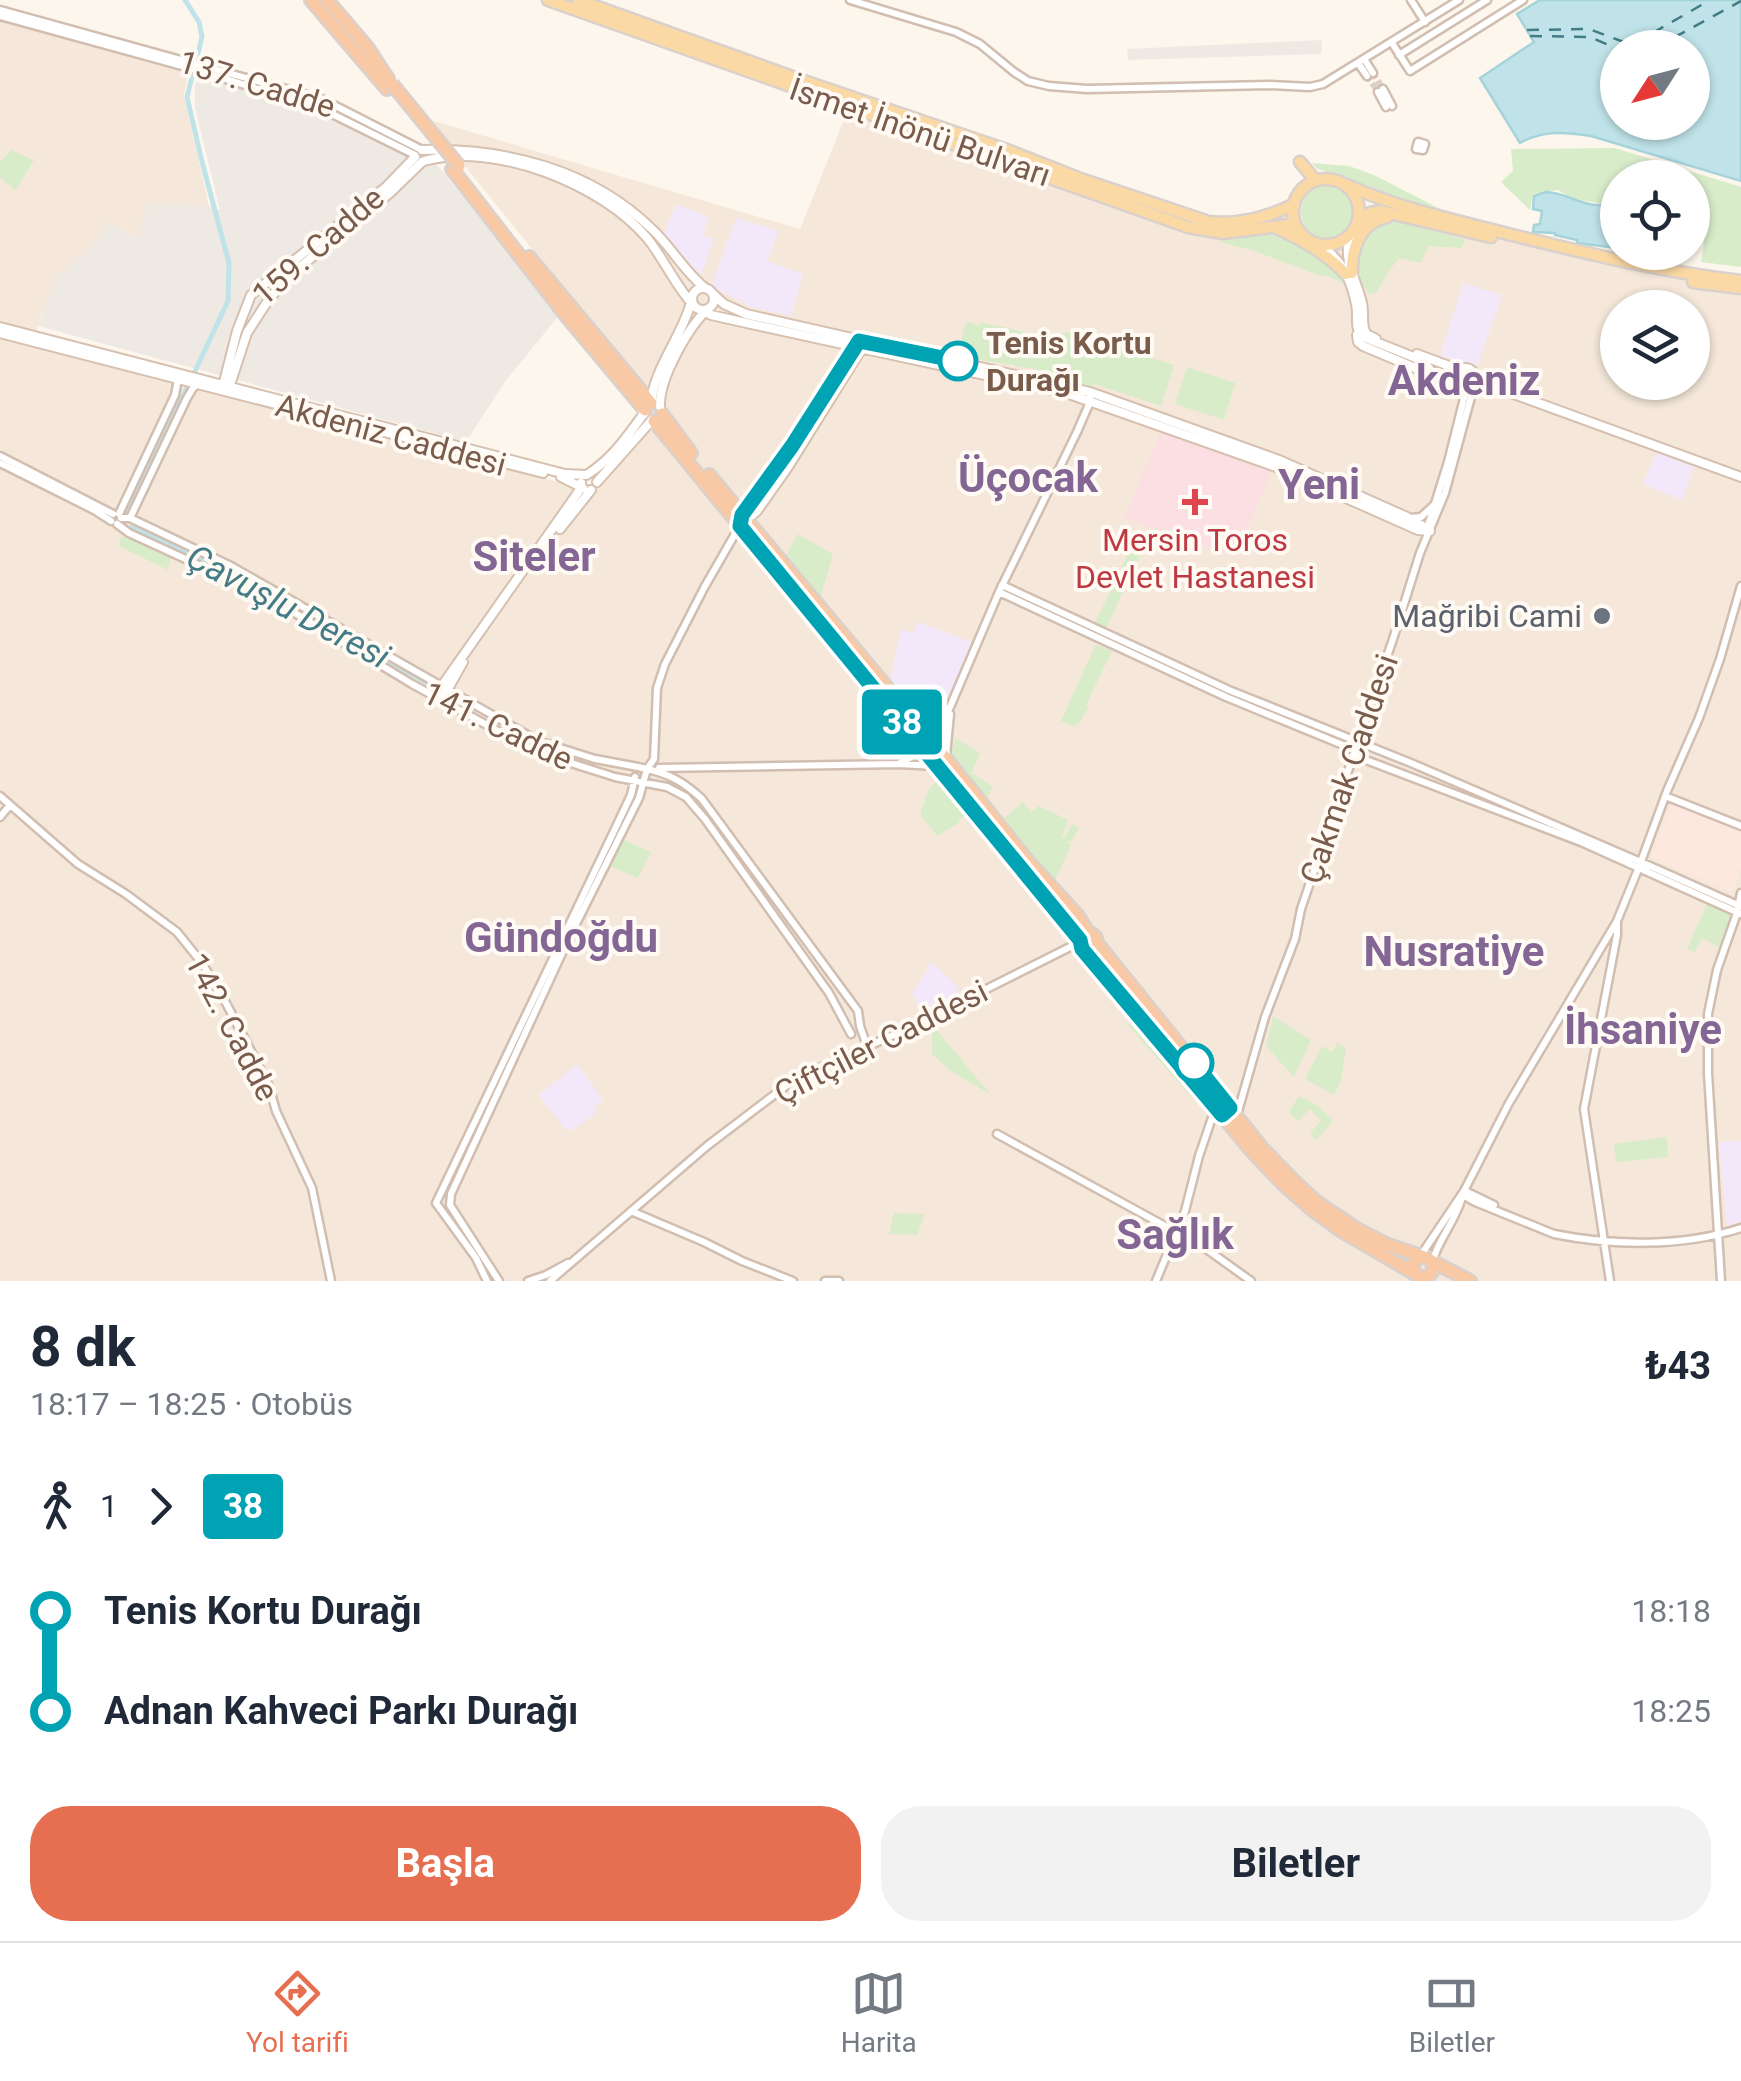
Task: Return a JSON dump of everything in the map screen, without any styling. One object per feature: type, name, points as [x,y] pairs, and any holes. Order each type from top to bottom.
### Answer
[{"type":"highway","points":[[311,0],[389,84]]},
{"type":"highway","points":[[324,0],[456,168],[923,739]]},
{"type":"highway","points":[[456,168],[568,318],[670,428],[1223,1111],[1318,1204],[1400,1250],[1424,1270],[1470,1281]]},
{"type":"main road","name":"İsmet İnönü Bulvarı","points":[[548,0],[1188,226],[1223,232],[1289,225],[1296,228]]},
{"type":"main road","name":"İsmet İnönü Bulvarı","points":[[578,0],[1209,222],[1257,220],[1293,206]]},
{"type":"main road","name":"137. Cadde","points":[[420,157],[452,149],[492,153],[533,161],[578,180],[631,210],[652,228],[689,274],[724,304],[746,314],[861,344]]},
{"type":"main road","name":"159. Cadde","points":[[226,387],[251,295],[420,157]]},
{"type":"main road","name":"159. Cadde","points":[[226,387],[246,333],[288,276],[391,192],[420,157]]},
{"type":"main road","name":"137. Cadde","points":[[420,157],[492,159],[532,168],[593,193],[622,213],[645,236],[682,294],[699,306]]},
{"type":"main road","points":[[1300,162],[1315,180]]},
{"type":"main road","points":[[1460,370],[1366,333],[1362,302],[1349,274],[1333,253],[1296,228],[1293,206],[1299,191],[1315,180],[1332,179],[1402,207],[1644,266],[1741,284]]},
{"type":"main road","points":[[1346,186],[1358,206],[1347,250],[1357,330],[1366,339],[1416,358],[1434,376],[1466,388],[1480,382],[1741,477]]},
{"type":"main road","points":[[1316,244],[1333,244],[1347,237],[1370,213],[1381,211],[1643,273],[1741,284]]},
{"type":"main road","points":[[1349,274],[1353,255],[1368,224],[1379,218],[1404,215]]},
{"type":"main road","points":[[1273,227],[1349,274]]},
{"type":"main road","points":[[440,693],[570,514],[587,483],[653,411],[664,380],[697,320],[699,306],[698,288],[709,291],[714,300],[699,306],[687,319],[656,382],[653,411]]},
{"type":"main road","points":[[248,301],[253,307],[265,305],[265,296],[258,290]]},
{"type":"main road","points":[[699,306],[742,322],[861,344],[1090,397],[1279,460],[1428,528]]},
{"type":"main road","points":[[0,330],[182,378]]},
{"type":"main road","points":[[837,342],[842,369]]},
{"type":"main road","points":[[861,344],[1090,397],[1276,467],[1418,530],[1428,528]]},
{"type":"main road","points":[[743,520],[758,492],[792,453],[852,366],[861,344]]},
{"type":"main road","points":[[758,536],[757,523],[766,500],[842,369],[861,344]]},
{"type":"main road","points":[[852,366],[876,350]]},
{"type":"main road","points":[[1466,368],[1476,377],[1466,388],[1455,378],[1466,368]]},
{"type":"main road","name":"Akdeniz Caddesi","points":[[182,378],[565,474],[587,483]]},
{"type":"main road","points":[[636,384],[648,386],[656,382]]},
{"type":"main road","points":[[729,500],[743,501],[758,492]]},
{"type":"main road","points":[[743,520],[766,500]]},
{"type":"street","points":[[850,0],[956,32],[980,44],[1028,80],[1086,89],[1323,84],[1459,0]]},
{"type":"street","points":[[1411,0],[1425,22]]},
{"type":"street","points":[[1399,55],[1487,0]]},
{"type":"street","points":[[1392,43],[1410,71],[1524,0]]},
{"type":"street","name":"137. Cadde","points":[[0,13],[207,70],[320,108],[420,157]]},
{"type":"street","points":[[1361,61],[1370,75]]},
{"type":"street","points":[[1380,90],[1389,106]]},
{"type":"street","points":[[119,518],[182,378]]},
{"type":"street","points":[[119,518],[200,382]]},
{"type":"street","name":"Çakmak Caddesi","points":[[1156,1281],[1223,1111],[1242,1094],[1249,1074],[1420,554],[1466,388]]},
{"type":"street","name":"Çakmak Caddesi","points":[[1428,528],[1445,493],[1466,388]]},
{"type":"street","points":[[899,764],[913,756],[950,708],[1000,588],[1065,458],[1090,397]]},
{"type":"street","name":"141. Cadde","points":[[0,460],[119,518],[231,566],[373,661],[538,742],[595,760],[648,769]]},
{"type":"street","points":[[1407,517],[1421,517],[1435,504]]},
{"type":"street","name":"141. Cadde","points":[[119,518],[129,533],[273,594],[379,651],[494,731],[553,759],[615,777],[646,781],[686,797],[829,993],[851,1034]]},
{"type":"street","points":[[436,1202],[646,781],[654,758],[656,698],[666,664],[743,520]]},
{"type":"street","points":[[1424,1270],[1515,1094],[1617,921],[1644,866],[1665,796],[1720,659],[1741,586]]},
{"type":"street","points":[[1000,588],[1355,749],[1424,769],[1644,866]]},
{"type":"street","points":[[373,661],[379,651]]},
{"type":"street","points":[[648,769],[941,762],[950,708]]},
{"type":"street","points":[[654,758],[662,768]]},
{"type":"street","points":[[500,1281],[449,1202],[454,1182],[631,795],[638,767]]},
{"type":"street","points":[[648,769],[686,783],[702,799],[858,1011],[868,1046]]},
{"type":"street","points":[[686,769],[686,783]]},
{"type":"street","points":[[1665,796],[1741,826]]},
{"type":"street","points":[[0,817],[4,802]]},
{"type":"street","name":"142. Cadde","points":[[4,802],[78,864],[177,932],[202,963],[269,1086],[276,1111],[312,1188],[331,1281]]},
{"type":"street","points":[[1644,866],[1645,872],[1739,909]]},
{"type":"street","points":[[1721,1281],[1708,1014],[1741,893]]},
{"type":"street","points":[[1610,1281],[1584,1110],[1617,921]]},
{"type":"street","name":"Çiftçiler Caddesi","points":[[550,1281],[776,1092],[829,1062],[909,1028],[1054,953],[1086,943]]},
{"type":"street","points":[[1223,1111],[1242,1094]]},
{"type":"street","points":[[997,1134],[1206,1248],[1252,1281]]},
{"type":"street","points":[[1464,1191],[1466,1197],[1554,1234],[1651,1242],[1717,1236],[1741,1228]]},
{"type":"street","points":[[1424,1270],[1459,1208],[1464,1191]]},
{"type":"street","points":[[436,1202],[449,1202]]},
{"type":"street","points":[[436,1202],[476,1258],[487,1281]]},
{"type":"street","points":[[632,1211],[793,1281]]},
{"type":"street","name":"Çiftçiler Caddesi","points":[[528,1281],[578,1257]]},
{"type":"street","points":[[824,1281],[839,1281]]},
{"type":"shaded area","points":[[0,18],[188,72],[184,96],[209,206],[148,203],[138,239],[108,221],[93,245],[55,278],[32,342],[429,446],[569,485],[590,497],[647,431],[654,400],[427,119],[800,229],[852,100],[1210,227],[1250,224],[1290,197],[1298,228],[1321,244],[1353,241],[1375,208],[1600,260],[1600,270],[1641,270],[1741,285],[1741,1281],[0,1281]]},
{"type":"shaded area","points":[[1322,40],[1321,54],[1128,60],[1127,49]]},
{"type":"shaded area","points":[[198,78],[325,113],[437,165],[560,314],[504,383],[466,442],[38,326],[55,278],[93,245],[108,221],[137,239],[148,203],[220,210],[195,108]]},
{"type":"shaded area","points":[[676,204],[708,217],[703,236],[714,239],[701,275],[663,235]]},
{"type":"shaded area","points":[[736,218],[779,231],[767,261],[803,274],[791,316],[751,307],[711,286]]},
{"type":"shaded area","points":[[1463,283],[1502,295],[1477,367],[1440,356]]},
{"type":"shaded area","name":"Mersin Toros Devlet Hastanesi","points":[[1162,430],[1272,469],[1236,557],[1124,518]]},
{"type":"shaded area","points":[[1657,452],[1695,464],[1682,500],[1643,484]]},
{"type":"shaded area","points":[[917,622],[972,642],[938,722],[929,729],[890,682],[901,629],[913,633]]},
{"type":"shaded area","points":[[1672,802],[1741,828],[1741,867],[1733,892],[1651,858]]},
{"type":"shaded area","points":[[930,961],[957,986],[959,995],[922,1014],[912,993]]},
{"type":"shaded area","points":[[577,1064],[603,1100],[595,1106],[594,1115],[566,1130],[539,1095]]},
{"type":"shaded area","points":[[1741,1141],[1741,1221],[1727,1226],[1719,1142]]},
{"type":"green space","points":[[1615,148],[1654,160],[1600,160],[1600,203],[1574,199],[1558,190],[1533,194],[1530,210],[1501,182],[1513,171],[1511,149]]},
{"type":"green space","points":[[11,150],[34,160],[16,190],[0,178],[0,162]]},
{"type":"green space","points":[[1312,163],[1349,166],[1374,175],[1448,213],[1428,212],[1375,196],[1346,177],[1317,169]]},
{"type":"green space","points":[[1710,177],[1741,187],[1741,267],[1710,263]]},
{"type":"green space","points":[[1329,184],[1348,193],[1357,212],[1348,231],[1329,240],[1310,231],[1301,212],[1310,193]]},
{"type":"green space","points":[[1386,220],[1465,240],[1462,248],[1428,246],[1421,263],[1400,258],[1376,293],[1369,294],[1355,273],[1355,263],[1365,233]]},
{"type":"green space","points":[[1272,232],[1315,252],[1349,285],[1219,242]]},
{"type":"green space","points":[[966,321],[1034,334],[1082,332],[1174,365],[1161,406],[1040,370],[957,356]]},
{"type":"green space","points":[[1187,367],[1235,383],[1224,420],[1175,404]]},
{"type":"green space","points":[[797,534],[833,554],[821,596],[786,556]]},
{"type":"green space","points":[[121,536],[171,556],[168,570],[119,546]]},
{"type":"green space","points":[[1141,537],[1148,539],[1106,628],[1095,623],[1134,541],[1139,543]]},
{"type":"green space","points":[[1096,644],[1112,651],[1075,727],[1061,721]]},
{"type":"green space","points":[[956,738],[980,753],[972,773],[993,787],[985,802],[949,756]]},
{"type":"green space","points":[[941,777],[969,812],[937,836],[920,814],[929,789]]},
{"type":"green space","points":[[1023,802],[1031,812],[1039,806],[1068,820],[1064,839],[1072,824],[1079,827],[1072,842],[1066,840],[1071,845],[1053,885],[1009,831],[1012,828],[1004,818]]},
{"type":"green space","points":[[622,839],[651,852],[638,878],[610,866]]},
{"type":"green space","points":[[1708,902],[1732,913],[1719,947],[1702,938],[1695,952],[1687,949]]},
{"type":"green space","points":[[1273,1016],[1311,1040],[1294,1077],[1266,1046]]},
{"type":"green space","points":[[1138,1019],[1199,1094],[1193,1099],[1128,1025]]},
{"type":"green space","points":[[935,1028],[990,1094],[949,1070],[932,1054]]},
{"type":"green space","points":[[1337,1043],[1346,1048],[1341,1080],[1334,1095],[1305,1079],[1322,1046],[1332,1052]]},
{"type":"green space","points":[[1299,1096],[1333,1120],[1316,1141],[1310,1133],[1321,1121],[1310,1109],[1298,1121],[1289,1112]]},
{"type":"green space","points":[[1667,1137],[1668,1157],[1616,1162],[1614,1144]]},
{"type":"green space","points":[[894,1213],[925,1214],[917,1235],[889,1234]]},
{"type":"water","points":[[1540,0],[1741,0],[1741,181],[1710,172],[1710,160],[1671,160],[1604,140],[1710,140],[1710,30],[1600,30],[1600,139],[1554,133],[1520,143],[1480,78],[1534,42],[1517,14]]},
{"type":"water","points":[[1556,193],[1600,205],[1600,246],[1577,243],[1555,233],[1533,232],[1534,225],[1540,224],[1542,211],[1533,209],[1534,196]]},
{"type":"waterway","name":"Çavuşlu Deresi","points":[[127,512],[228,301],[229,263],[187,97],[202,37],[199,22],[185,0]]},
{"type":"waterway","name":"Çavuşlu Deresi","points":[[132,527],[245,580],[440,690]]},
{"type":"ferry route","points":[[1527,30],[1589,29],[1632,45],[1710,0]]},
{"type":"ferry route","points":[[1688,30],[1741,1]]},
{"type":"ferry route","points":[[1530,36],[1590,37],[1600,41]]},
{"type":"tunnel","points":[[1373,73],[1383,89]]},
{"type":"tunnel","points":[[1367,76],[1378,92]]},
{"type":"bus line","name":"38","points":[[958,361],[859,341],[742,515],[740,526],[1080,940],[1082,949],[1222,1115],[1230,1108],[1194,1063]]},
{"type":"place","name":"Tenis Kortu Durağı","points":[[958,361]]},
{"type":"place","name":"Mersin Toros Devlet Hastanesi","points":[[1195,502]]},
{"type":"place","name":"Mağribi Cami","points":[[1602,616]]},
{"type":"district","name":"Akdeniz","points":[[1464,380]]},
{"type":"district","name":"Üçocak","points":[[1028,477]]},
{"type":"district","name":"Yeni","points":[[1319,484]]},
{"type":"district","name":"Siteler","points":[[534,556]]},
{"type":"district","name":"Gündoğdu","points":[[561,937]]},
{"type":"district","name":"Nusratiye","points":[[1454,951]]},
{"type":"district","name":"İhsaniye","points":[[1643,1029]]},
{"type":"district","name":"Sağlık","points":[[1175,1234]]}]
